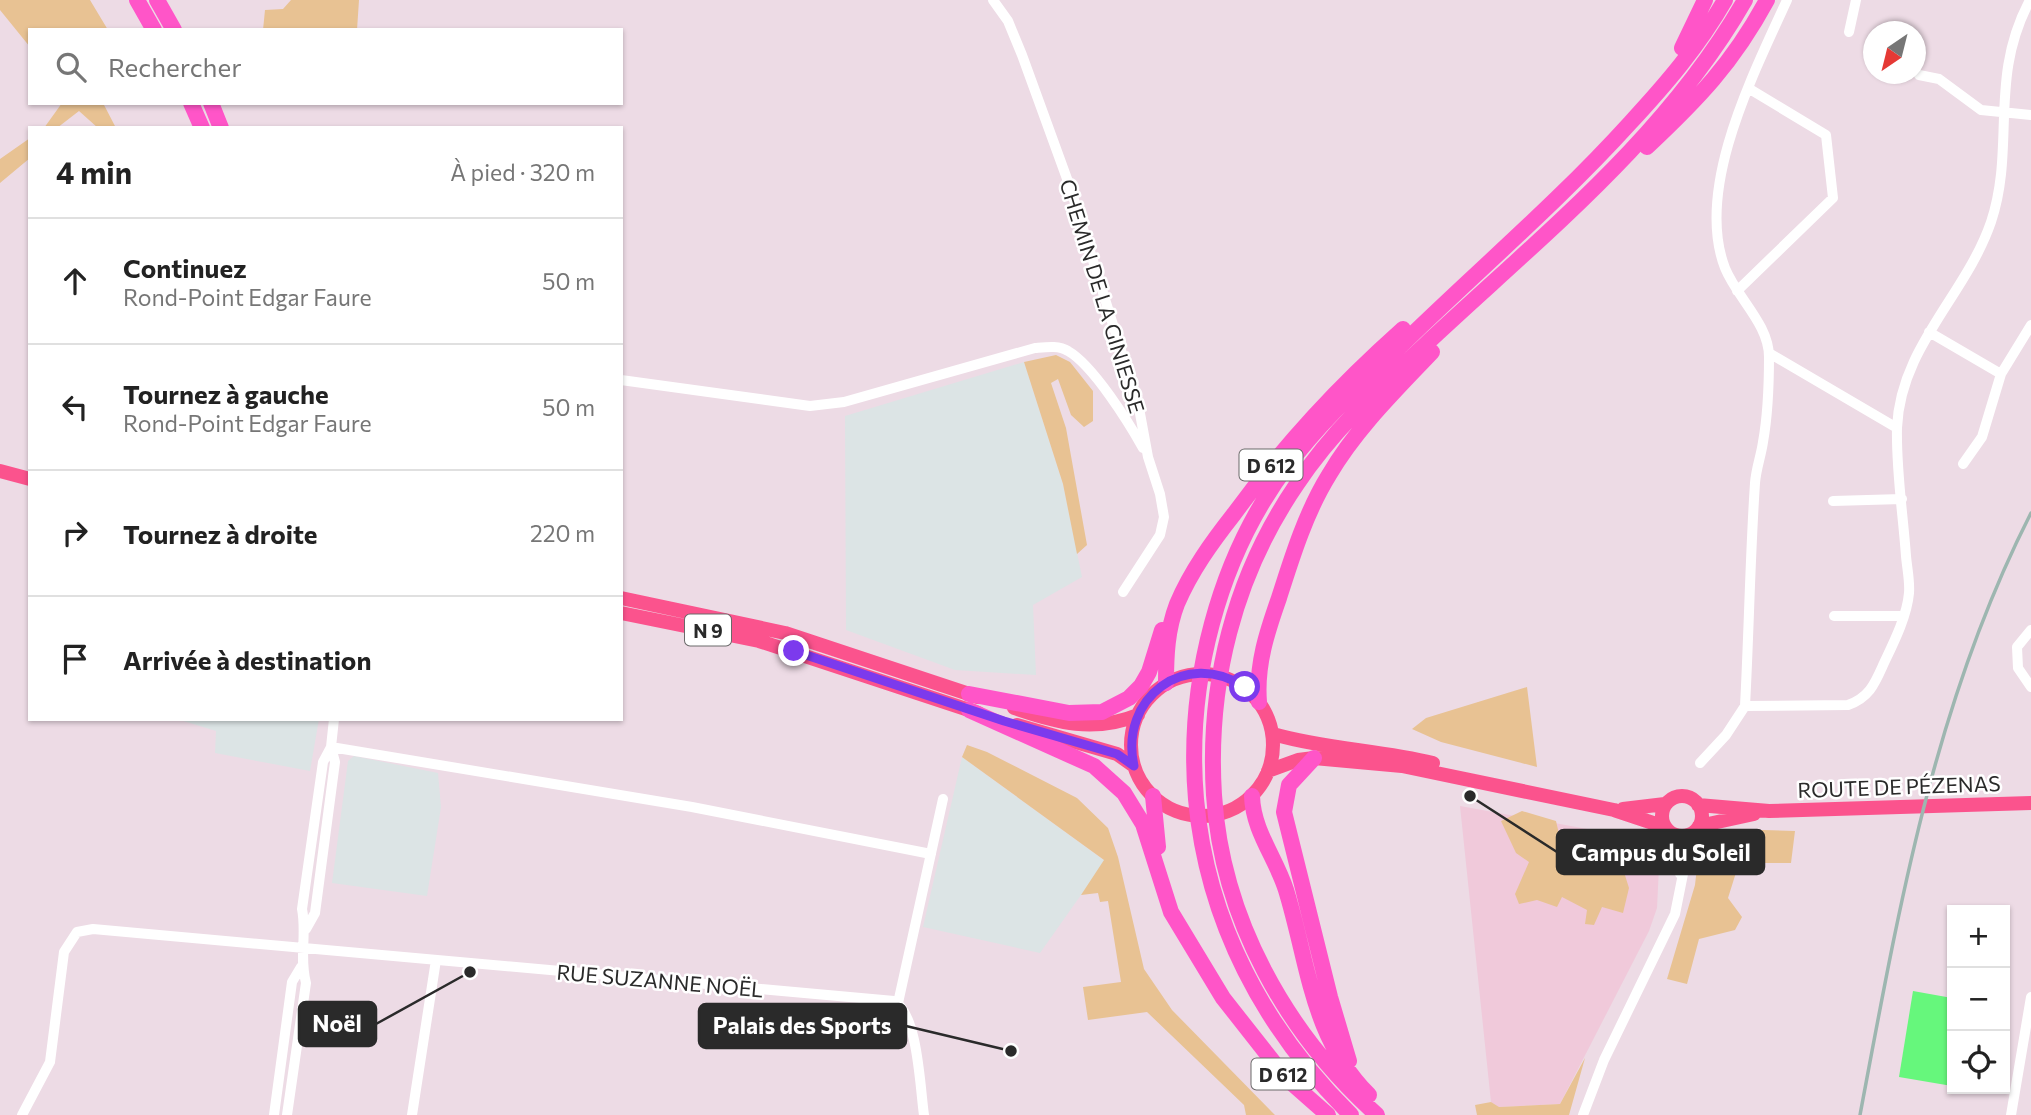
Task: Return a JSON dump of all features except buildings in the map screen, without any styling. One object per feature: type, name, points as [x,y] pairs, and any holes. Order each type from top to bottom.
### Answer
[{"type":"highway","points":[[137,0],[153,28]]},
{"type":"highway","points":[[157,0],[173,28]]},
{"type":"highway","points":[[1643,108],[1691,35],[1705,0]]},
{"type":"highway","name":"D 612","points":[[1351,1115],[1289,1047],[1260,1003],[1228,937],[1209,878],[1198,821],[1194,759],[1196,707],[1210,630],[1236,555],[1287,466],[1325,420],[1451,296],[1566,191],[1678,70],[1725,0]]},
{"type":"highway","name":"D 612","points":[[1377,1115],[1329,1067],[1283,1005],[1254,950],[1226,869],[1215,809],[1212,725],[1227,636],[1252,565],[1296,484],[1354,414],[1621,164],[1720,40],[1745,0]]},
{"type":"highway","name":"D 612","points":[[1534,244],[1577,213],[1705,92],[1735,54],[1767,0]]},
{"type":"highway","points":[[192,105],[201,126]]},
{"type":"highway","points":[[212,105],[220,126]]},
{"type":"highway","name":"D 612","points":[[1166,683],[1168,636],[1176,606],[1194,571],[1257,482],[1330,395],[1423,311],[1451,296]]},
{"type":"highway","name":"D 612","points":[[1259,702],[1259,668],[1269,629],[1294,554],[1328,476],[1367,422],[1448,335],[1474,299]]},
{"type":"highway","name":"D 612","points":[[969,702],[1084,715],[1115,706],[1141,686],[1149,672],[1176,591],[1184,578],[1194,571]]},
{"type":"highway","name":"D 612","points":[[969,702],[1094,766],[1124,793],[1143,824],[1171,912],[1223,998],[1286,1078],[1328,1115]]},
{"type":"highway","name":"D 612","points":[[1314,758],[1289,785],[1284,812],[1338,1024],[1358,1083]]},
{"type":"highway","points":[[1153,796],[1164,873],[1176,908],[1202,964]]},
{"type":"highway","name":"D 612","points":[[1252,796],[1255,822],[1286,890],[1323,1029],[1358,1083],[1387,1115]]},
{"type":"main road","points":[[0,471],[28,478]]},
{"type":"main road","points":[[0,480],[28,487]]},
{"type":"main road","name":"N 9","points":[[623,598],[785,633],[1117,754],[1134,766]]},
{"type":"main road","name":"N 9","points":[[623,613],[759,641],[969,702],[1080,726],[1106,726],[1138,715]]},
{"type":"main road","points":[[1190,674],[1217,675],[1240,684],[1259,702],[1273,734],[1273,753],[1268,771],[1252,796],[1231,810],[1205,816],[1178,812],[1153,796],[1134,766],[1131,741],[1138,715],[1151,695],[1166,683],[1190,674]]},
{"type":"main road","points":[[1273,734],[1299,742],[1401,755],[1441,765],[1480,781]]},
{"type":"main road","points":[[1268,771],[1298,760],[1314,758],[1402,766],[1614,810],[1669,831],[1695,830],[1702,815],[1699,805],[1682,796],[1665,804],[1614,810]]},
{"type":"main road","name":"ROUTE DE PÉZENAS","points":[[1699,805],[1769,811],[2031,803]]},
{"type":"main road","points":[[1665,804],[1661,817],[1669,831]]},
{"type":"main road","name":"ROUTE DE PÉZENAS","points":[[1695,830],[1769,811]]},
{"type":"street","name":"CHEMIN DE LA GINIESSE","points":[[993,0],[1008,21],[1070,187],[1139,408],[1148,457],[1164,517],[1160,535],[1123,592]]},
{"type":"street","points":[[1700,763],[1726,735],[1745,706],[1755,480],[1768,405],[1769,353],[1765,334],[1724,266],[1720,240],[1720,177],[1732,128],[1787,0]]},
{"type":"street","points":[[1849,32],[1856,0]]},
{"type":"street","points":[[1745,706],[1848,705],[1863,699],[1873,688],[1909,593],[1897,428],[1903,391],[1916,354],[1990,226],[1998,200],[2007,61],[2016,29],[2030,0]]},
{"type":"street","points":[[1926,76],[1939,79],[1981,110],[2031,115]]},
{"type":"street","points":[[1737,291],[1833,198],[1826,135],[1748,88]]},
{"type":"street","points":[[1963,464],[1982,437],[2001,374],[2031,325]]},
{"type":"street","points":[[1929,332],[2001,374]]},
{"type":"street","points":[[623,380],[810,406],[844,402],[1035,348],[1051,346],[1067,349],[1080,360],[1129,422],[1148,457]]},
{"type":"street","points":[[1769,353],[1897,428]]},
{"type":"street","points":[[1833,501],[1902,499]]},
{"type":"street","points":[[1834,616],[1902,616]]},
{"type":"street","points":[[2031,630],[2017,647],[2018,668],[2031,687]]},
{"type":"street","points":[[274,1115],[292,982],[301,967],[306,929],[315,913],[334,769],[331,747],[334,721]]},
{"type":"street","points":[[331,747],[692,807],[931,854]]},
{"type":"street","points":[[924,1115],[911,1022],[898,1003],[943,799]]},
{"type":"street","points":[[1583,1115],[1604,1060],[1667,935],[1675,914],[1695,830]]},
{"type":"street","points":[[1669,831],[1681,880]]},
{"type":"street","name":"RUE SUZANNE NOËL","points":[[22,1115],[50,1062],[64,952],[77,932],[93,929],[898,1003]]},
{"type":"street","points":[[412,1115],[436,960]]},
{"type":"street","points":[[287,1115],[306,983],[301,967]]},
{"type":"street","points":[[2011,1115],[2031,997]]},
{"type":"shaded area","points":[[0,0],[90,0],[107,28],[28,28],[28,45],[0,10]]},
{"type":"shaded area","points":[[291,0],[359,0],[357,28],[263,28],[265,10],[283,9]]},
{"type":"shaded area","points":[[61,105],[104,105],[115,126],[96,126],[79,111],[60,126],[45,126]]},
{"type":"shaded area","points":[[28,139],[28,160],[0,183],[0,159]]},
{"type":"shaded area","points":[[1056,355],[1070,362],[1093,391],[1093,421],[1084,427],[1071,415],[1058,379],[1051,383],[1066,428],[1087,545],[1077,554],[1063,484],[1024,362]]},
{"type":"shaded area","points":[[1024,362],[1063,484],[1082,577],[1033,605],[1036,675],[955,670],[846,630],[845,416]]},
{"type":"shaded area","points":[[1527,687],[1537,767],[1441,742],[1412,729],[1426,718]]},
{"type":"shaded area","points":[[184,721],[319,721],[310,771],[215,753],[216,731]]},
{"type":"shaded area","points":[[967,745],[987,752],[1077,798],[1108,828],[1118,857],[1144,969],[1172,1010],[1275,1115],[1246,1115],[1244,1105],[1147,1012],[1088,1020],[1083,987],[1121,982],[1108,901],[1100,902],[1098,893],[1081,895],[1104,860],[962,757]]},
{"type":"shaded area","points":[[354,756],[438,773],[441,807],[427,896],[332,883],[348,761]]},
{"type":"shaded area","points":[[962,757],[1105,861],[1040,953],[923,927]]},
{"type":"shaded area","points":[[1460,806],[1637,838],[1650,847],[1659,867],[1657,908],[1649,931],[1560,1104],[1498,1107],[1491,1102]]},
{"type":"shaded area","points":[[1522,811],[1556,821],[1563,851],[1585,872],[1599,873],[1607,859],[1623,869],[1629,888],[1623,913],[1602,907],[1594,925],[1585,924],[1587,910],[1562,897],[1557,907],[1537,900],[1519,904],[1515,894],[1529,862],[1516,853],[1501,821]]},
{"type":"shaded area","points":[[1763,830],[1795,831],[1791,863],[1739,863],[1728,898],[1742,917],[1735,930],[1699,939],[1687,984],[1667,979],[1695,885],[1699,849],[1718,836]]},
{"type":"shaded area","points":[[1913,991],[1947,997],[1947,1085],[1899,1077]]},
{"type":"shaded area","points":[[1585,1058],[1569,1115],[1477,1115],[1475,1105],[1491,1102],[1499,1107],[1560,1104]]},
{"type":"railway","points":[[1860,1115],[1906,884],[1945,732],[1997,585],[2031,513]]},
{"type":"place","name":"Campus du Soleil","points":[[1470,796]]},
{"type":"place","name":"Noël","points":[[470,972]]},
{"type":"place","name":"Palais des Sports","points":[[1011,1051]]},
{"type":"route","points":[[794,651],[1057,738],[1100,748],[1117,754],[1134,766],[1132,730],[1146,700],[1155,691],[1170,681],[1201,673],[1224,677],[1245,687]]}]
